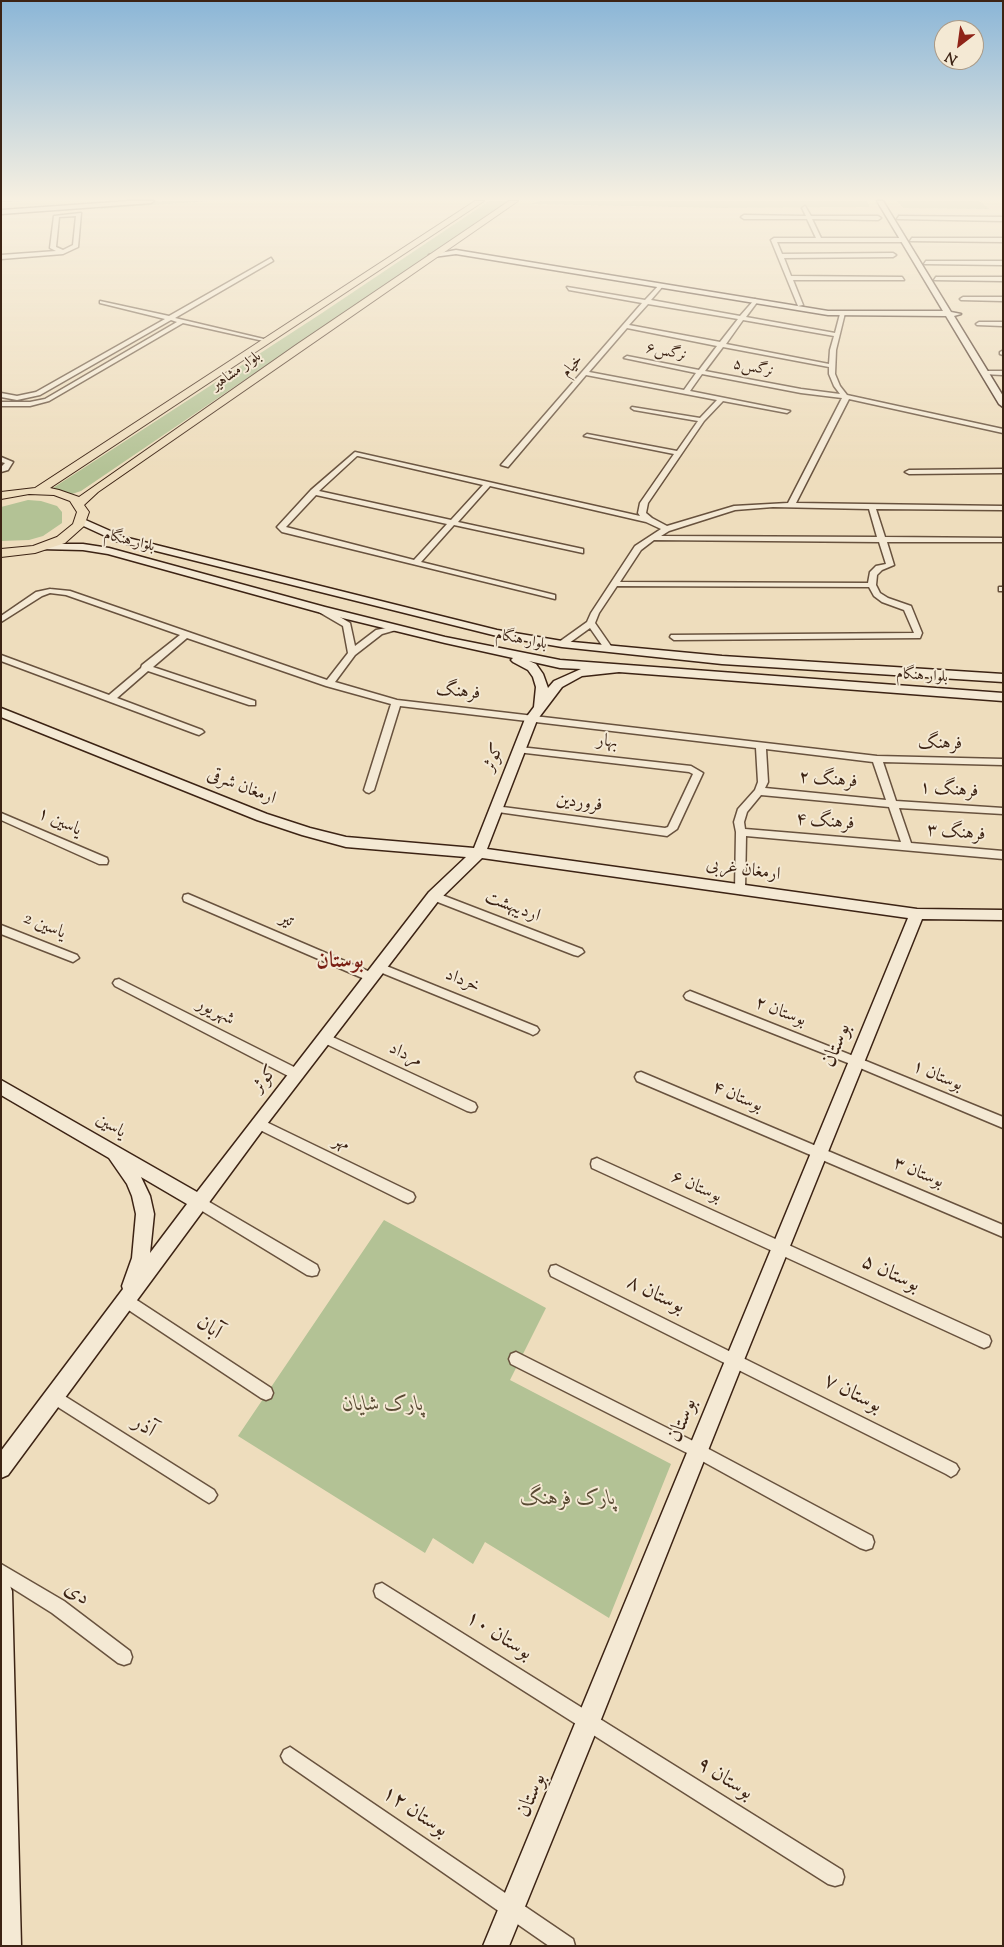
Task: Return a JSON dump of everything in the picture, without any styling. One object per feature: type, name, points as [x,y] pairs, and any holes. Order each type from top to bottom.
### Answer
[{"type":"main road","name":"بلوار مشاهیر","points":[[79,503],[169,421],[266,341],[341,292]]},
{"type":"main road","name":"بلوار مشاهیر","points":[[38,490],[139,424],[199,417],[380,292]]},
{"type":"main road","points":[[139,424],[199,417]]},
{"type":"main road","points":[[1,496],[38,490],[62,494],[79,503],[83,512],[81,521],[68,536],[44,547],[3,554]]},
{"type":"street","points":[[1,394],[17,398],[38,394],[216,292]]},
{"type":"street","points":[[592,292],[838,335]]},
{"type":"street","name":"خیام","points":[[506,465],[654,292]]},
{"type":"street","points":[[704,292],[754,301],[800,306]]},
{"type":"street","points":[[711,292],[843,312],[951,313]]},
{"type":"street","points":[[794,292],[800,306]]},
{"type":"street","points":[[939,292],[985,376],[1003,404]]},
{"type":"street","points":[[962,299],[1003,300]]},
{"type":"street","points":[[686,391],[754,301]]},
{"type":"street","points":[[102,302],[266,341]]},
{"type":"street","points":[[791,505],[846,397],[837,386],[832,374],[833,350],[843,312]]},
{"type":"street","points":[[951,313],[1000,377]]},
{"type":"street","points":[[1,404],[30,404],[47,400],[182,321]]},
{"type":"street","points":[[979,324],[1003,324]]},
{"type":"street","points":[[625,326],[832,366]]},
{"type":"street","name":"نرگس۶","points":[[627,358],[701,372]]},
{"type":"street","name":"نرگس۵","points":[[701,372],[801,391],[860,398],[1003,431]]},
{"type":"street","points":[[585,373],[787,411]]},
{"type":"street","points":[[985,376],[1000,377]]},
{"type":"street","points":[[649,520],[642,513],[644,503],[702,420],[722,398]]},
{"type":"street","points":[[634,408],[702,420]]},
{"type":"street","points":[[587,436],[679,453]]},
{"type":"street","points":[[552,597],[280,527],[314,492],[355,454],[358,454],[649,520],[666,529]]},
{"type":"street","points":[[1,459],[9,462],[1,470]]},
{"type":"street","points":[[909,472],[1003,471]]},
{"type":"street","points":[[416,563],[488,484]]},
{"type":"street","points":[[314,492],[580,551]]},
{"type":"street","points":[[562,644],[591,623],[638,548],[666,529],[734,508],[791,505],[1003,508]]},
{"type":"street","points":[[674,637],[917,636],[918,634],[908,608],[885,600],[877,594],[872,585],[873,574],[880,568],[890,565],[872,507]]},
{"type":"street","name":"بلوار هنگام","points":[[81,521],[105,534],[120,539],[496,633],[562,644],[722,660],[1003,678]]},
{"type":"street","points":[[652,538],[1003,540]]},
{"type":"street","name":"بلوار هنگام","points":[[44,547],[97,548],[393,628],[560,664],[618,670],[1003,698]]},
{"type":"street","points":[[204,577],[218,564]]},
{"type":"street","points":[[614,584],[872,585]]},
{"type":"street","name":"فرهنگ","points":[[1,620],[30,599],[50,591],[67,593],[329,684],[396,703],[877,759],[1003,762]]},
{"type":"street","points":[[322,610],[347,624],[352,654]]},
{"type":"street","points":[[591,623],[609,649]]},
{"type":"street","points":[[329,684],[352,654],[378,632],[393,628]]},
{"type":"street","points":[[111,698],[186,634]]},
{"type":"street","points":[[488,650],[532,667],[542,687],[539,708]]},
{"type":"street","points":[[1,658],[200,732]]},
{"type":"street","points":[[146,667],[252,703]]},
{"type":"street","points":[[863,669],[866,688]]},
{"type":"street","name":"کوثر","points":[[1,1468],[258,1123],[434,896],[479,853],[531,719],[539,708],[558,684],[572,676],[579,673],[618,670]]},
{"type":"street","points":[[369,790],[396,703]]},
{"type":"street","name":"ارمغان شرقی","points":[[1,712],[262,817],[308,832],[346,842],[479,853]]},
{"type":"street","points":[[740,890],[741,832],[739,822],[742,811],[759,791],[763,782],[761,746]]},
{"type":"street","name":"بهار","points":[[520,750],[691,769],[698,773],[672,829],[667,832],[659,831]]},
{"type":"street","points":[[877,759],[907,846]]},
{"type":"street","name":"فرهنگ ۲","points":[[759,791],[894,804]]},
{"type":"street","name":"فرهنگ ۱","points":[[894,804],[1003,811]]},
{"type":"street","name":"فروردین","points":[[495,809],[659,831]]},
{"type":"street","name":"یاسین ۱","points":[[1,816],[102,861]]},
{"type":"street","name":"فرهنگ ۴","points":[[741,832],[907,846]]},
{"type":"street","name":"فرهنگ ۳","points":[[907,846],[1003,855]]},
{"type":"street","name":"ارمغان غربی","points":[[479,853],[917,914],[1003,915]]},
{"type":"street","name":"اردیبهشت","points":[[434,896],[578,952]]},
{"type":"street","name":"تیر","points":[[188,898],[375,972]]},
{"type":"street","name":"بوستان","points":[[496,1946],[590,1722],[734,1360],[917,914]]},
{"type":"street","name":"یاسین 2","points":[[1,929],[73,958]]},
{"type":"street","name":"خرداد","points":[[375,972],[533,1030]]},
{"type":"street","name":"شهریور","points":[[119,983],[296,1074]]},
{"type":"street","name":"بوستان ۲","points":[[690,996],[857,1062]]},
{"type":"street","name":"مرداد","points":[[324,1038],[471,1107]]},
{"type":"street","name":"بوستان ۱","points":[[857,1062],[1003,1123]]},
{"type":"street","name":"بوستان ۴","points":[[641,1077],[819,1151]]},
{"type":"street","name":"یاسین","points":[[1,1087],[199,1202]]},
{"type":"street","name":"مهر","points":[[258,1123],[408,1197]]},
{"type":"street","name":"بوستان ۳","points":[[819,1151],[1003,1231]]},
{"type":"street","points":[[114,1153],[133,1179],[145,1214],[141,1258],[126,1300]]},
{"type":"street","name":"بوستان ۶","points":[[598,1164],[780,1247]]},
{"type":"street","points":[[199,1202],[312,1270]]},
{"type":"street","name":"بوستان ۵","points":[[780,1247],[984,1341]]},
{"type":"street","name":"بوستان ۸","points":[[556,1271],[734,1360]]},
{"type":"street","name":"آبان","points":[[126,1300],[266,1394]]},
{"type":"street","points":[[516,1359],[698,1451],[866,1542]]},
{"type":"street","name":"بوستان ۷","points":[[734,1360],[950,1469]]},
{"type":"street","name":"آذر","points":[[55,1396],[209,1495]]},
{"type":"street","name":"دی","points":[[1,1572],[58,1607],[124,1657]]},
{"type":"street","name":"بوستان ۱۰","points":[[382,1590],[590,1722]]},
{"type":"street","points":[[1,1591],[8,1946]]},
{"type":"street","name":"بوستان ۹","points":[[590,1722],[835,1877]]},
{"type":"street","name":"بوستان ۱۲","points":[[290,1756],[566,1946]]},
{"type":"green space","points":[[354,292],[374,292],[81,491],[72,494],[53,488]]},
{"type":"green space","points":[[28,500],[41,501],[57,506],[62,512],[62,523],[43,536],[29,540],[1,541],[1,507]]},
{"type":"green space","name":"پارک شایان","points":[[384,1220],[546,1308],[510,1380],[671,1464],[609,1618],[485,1542],[473,1564],[433,1538],[425,1553],[238,1436]]},
{"type":"district","name":"بوستان","points":[[340,963]]},
{"type":"park label","name":"پارک فرهنگ","points":[[568,1500]]}]
